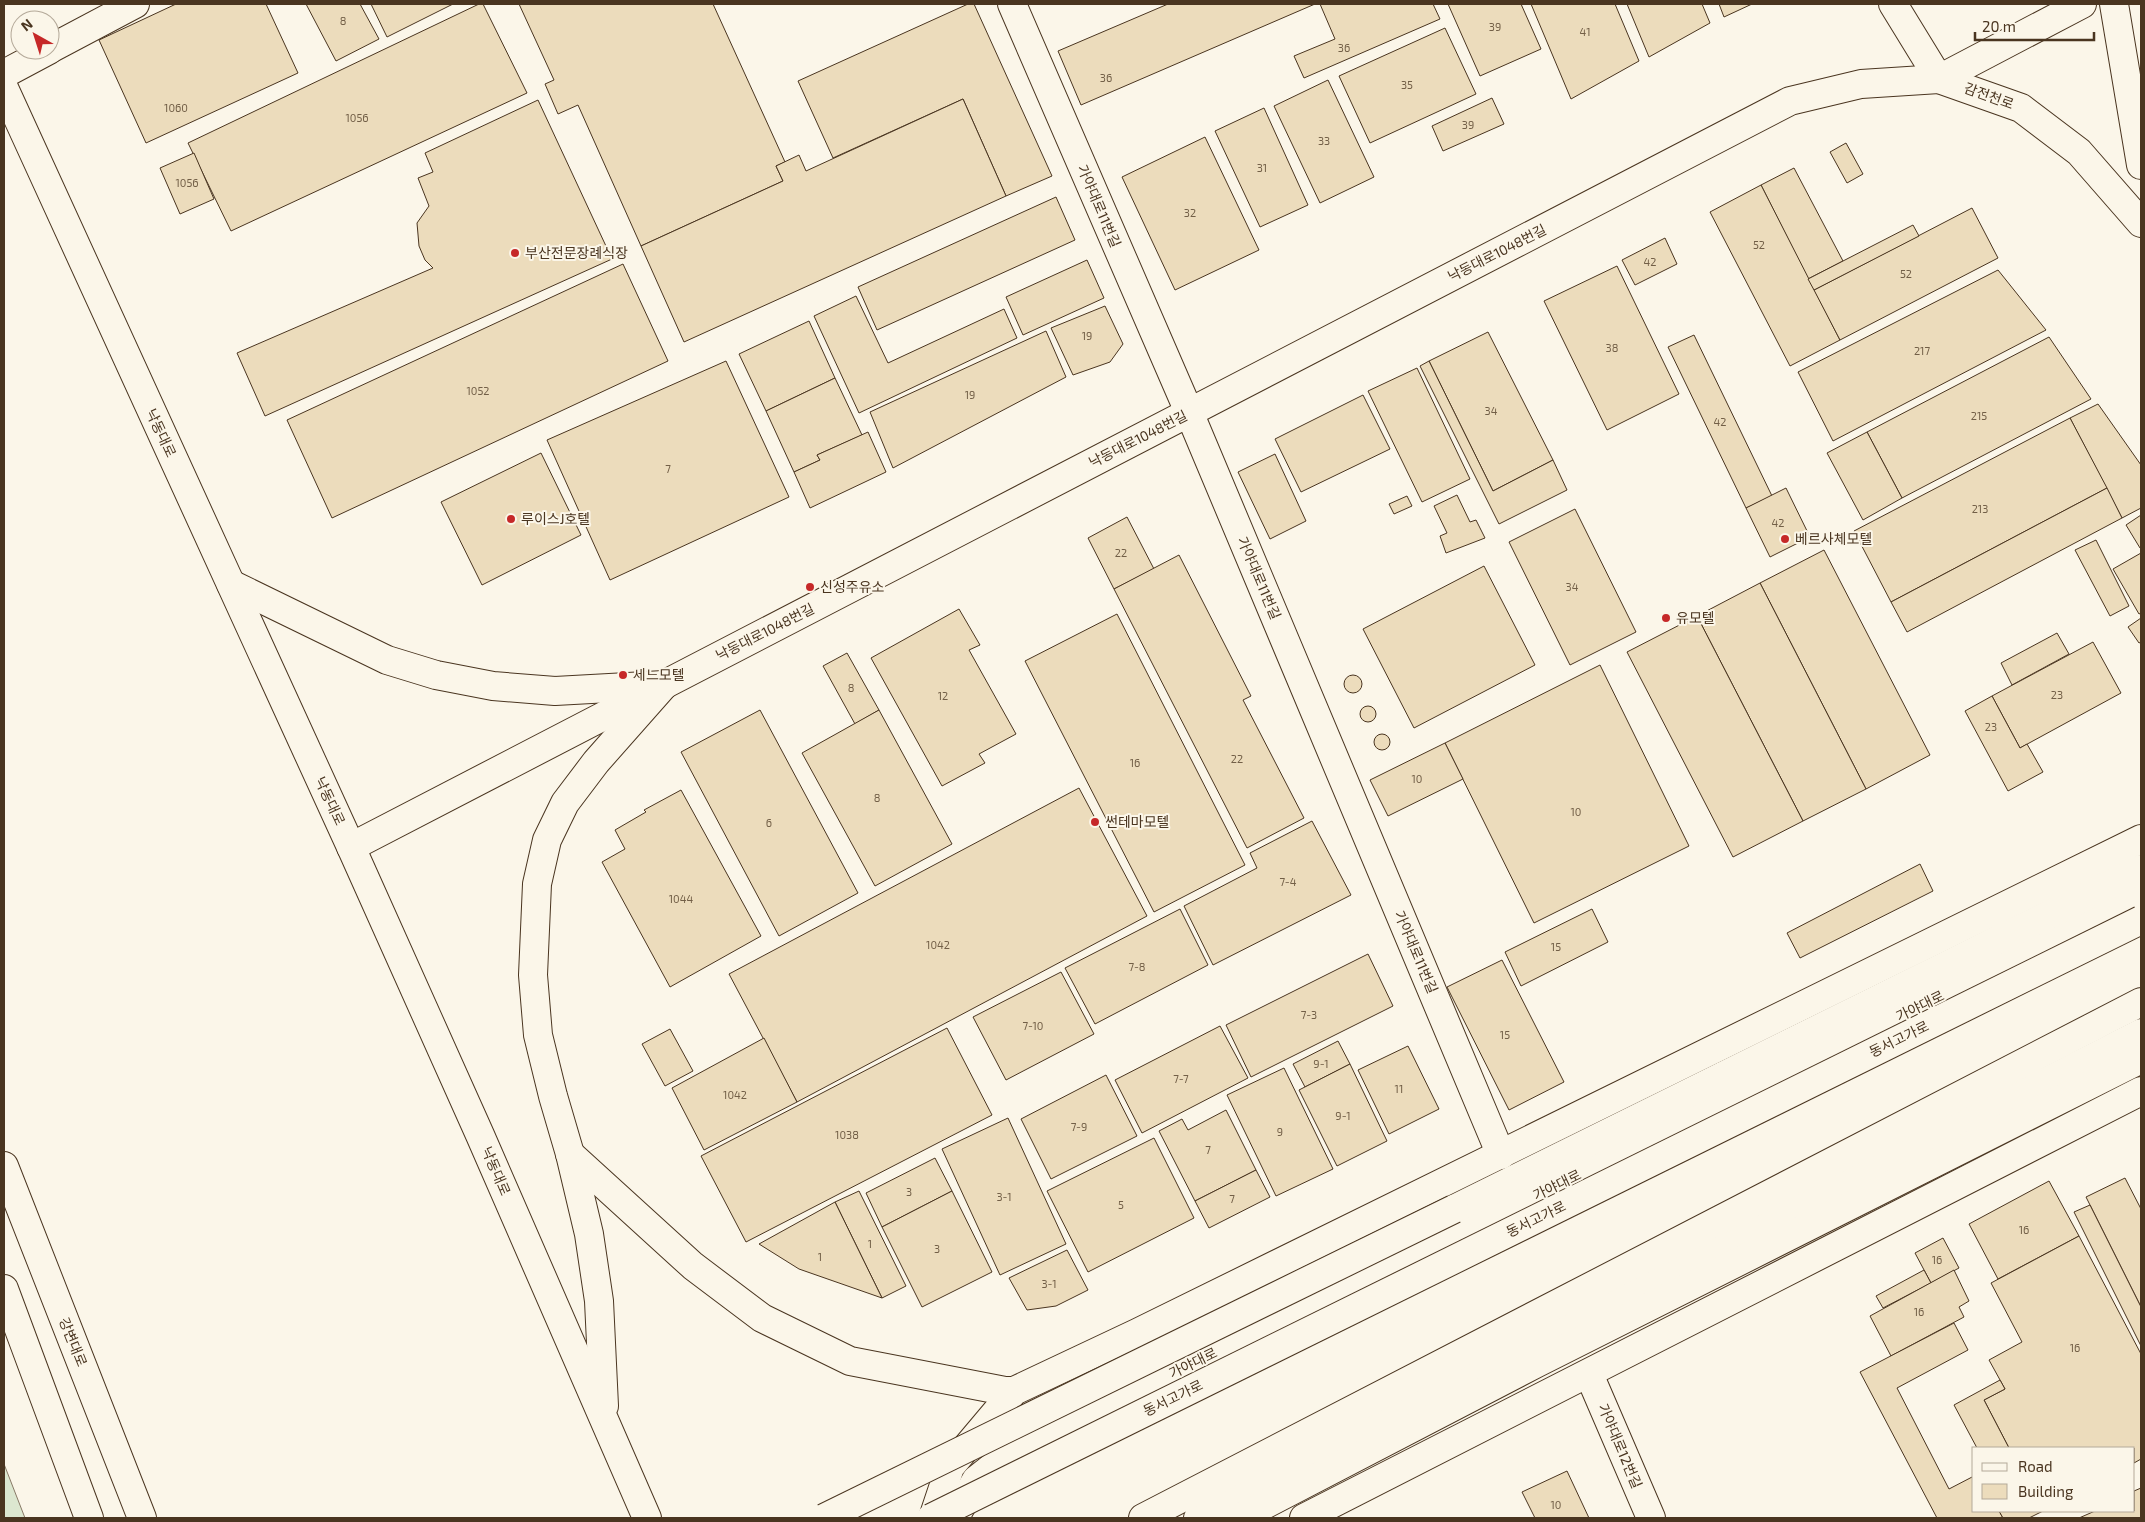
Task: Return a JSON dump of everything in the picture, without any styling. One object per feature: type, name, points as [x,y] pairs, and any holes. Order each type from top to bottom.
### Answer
[{"type":"main road","points":[[60,44],[135,4]]},
{"type":"main road","name":"가야대로11번길","points":[[1012,4],[1189,412],[1501,1155]]},
{"type":"main road","points":[[1893,4],[1939,79],[2082,4]]},
{"type":"main road","points":[[2114,4],[2141,165]]},
{"type":"main road","points":[[4,74],[30,60]]},
{"type":"main road","name":"낙동대로1048번길","points":[[351,847],[1790,101],[1860,84],[1939,79]]},
{"type":"main road","name":"감전천로","points":[[1939,79],[2020,108],[2079,152],[2141,223]]},
{"type":"main road","name":"낙동대로","points":[[4,88],[351,847],[480,1135],[647,1518]]},
{"type":"main road","points":[[231,584],[387,660],[436,675],[494,686],[555,692],[664,685]]},
{"type":"main road","points":[[605,1422],[599,1301],[589,1234],[538,1035],[533,975],[537,884],[547,840],[565,802],[596,762],[664,685]]},
{"type":"main road","points":[[932,1518],[950,1467],[1014,1391],[1501,1155],[2141,838]]},
{"type":"main road","points":[[824,1518],[2141,869]]},
{"type":"main road","name":"가야대로","points":[[976,1480],[1014,1450],[1301,1312],[2141,897]]},
{"type":"main road","name":"동서고가로","points":[[932,1518],[2141,920]]},
{"type":"main road","points":[[1143,1518],[2141,1002]]},
{"type":"main road","points":[[1198,1518],[1338,1443],[2141,1033]]},
{"type":"main road","points":[[1239,1518],[1537,1363],[2141,1059]]},
{"type":"main road","points":[[1304,1518],[2141,1091]]},
{"type":"main road","points":[[570,1154],[693,1266],[762,1318],[850,1361],[1005,1391],[1014,1391]]},
{"type":"main road","name":"강변대로","points":[[4,1166],[142,1518]]},
{"type":"main road","points":[[4,1289],[89,1518]]},
{"type":"main road","name":"가야대로12번길","points":[[1589,1374],[1651,1518]]},
{"type":"main road","points":[[955,1518],[976,1480]]},
{"type":"main road","points":[[975,1518],[976,1480]]},
{"type":"green space","points":[[4,1464],[25,1518],[4,1518]]},
{"type":"building","points":[[176,4],[266,4],[298,73],[146,143],[99,40]]},
{"type":"building","points":[[306,4],[360,4],[379,39],[336,61]]},
{"type":"building","points":[[371,4],[453,4],[387,37]]},
{"type":"building","points":[[479,4],[483,4],[527,93],[231,231],[188,143]]},
{"type":"building","points":[[519,4],[713,4],[785,162],[776,166],[783,181],[641,246],[578,105],[558,114],[545,84],[554,80]]},
{"type":"building","points":[[968,4],[974,4],[1052,176],[1006,196],[963,99],[833,158],[798,81]]},
{"type":"building","points":[[1168,4],[1315,4],[1081,105],[1058,51]]},
{"type":"building","points":[[1320,4],[1433,4],[1440,19],[1304,78],[1294,56],[1335,39]]},
{"type":"building","points":[[1448,4],[1521,4],[1541,49],[1480,76]]},
{"type":"building","points":[[1531,4],[1615,4],[1639,61],[1571,99]]},
{"type":"building","points":[[1627,4],[1702,4],[1710,23],[1649,57]]},
{"type":"building","points":[[1719,4],[1752,4],[1724,17]]},
{"type":"building","points":[[1445,28],[1476,94],[1370,143],[1339,76]]},
{"type":"building","points":[[1328,80],[1374,177],[1320,203],[1274,106]]},
{"type":"building","points":[[1492,98],[1504,124],[1443,151],[1432,126]]},
{"type":"building","points":[[963,99],[1006,196],[684,342],[641,246],[783,181],[776,166],[799,155],[806,171]]},
{"type":"building","name":"부산전문장례식장","points":[[538,100],[612,259],[265,416],[237,353],[433,268],[425,260],[419,246],[417,223],[429,206],[418,178],[433,172],[425,153]]},
{"type":"building","points":[[1264,108],[1308,205],[1260,227],[1215,131]]},
{"type":"building","points":[[1205,137],[1259,250],[1175,290],[1122,177]]},
{"type":"building","points":[[1846,143],[1863,174],[1847,183],[1830,152]]},
{"type":"building","points":[[194,153],[214,199],[180,214],[160,168]]},
{"type":"building","points":[[1794,168],[1843,261],[1808,279],[1761,185]]},
{"type":"building","points":[[1761,185],[1840,340],[1790,366],[1710,212]]},
{"type":"building","points":[[1056,197],[1075,240],[877,330],[858,287]]},
{"type":"building","points":[[1972,208],[1998,258],[1840,340],[1814,290]]},
{"type":"building","points":[[1913,225],[1919,236],[1814,290],[1808,279]]},
{"type":"building","points":[[1665,238],[1677,264],[1635,285],[1622,260]]},
{"type":"building","points":[[1087,260],[1104,298],[1023,335],[1006,297]]},
{"type":"building","points":[[623,264],[668,361],[332,518],[287,420]]},
{"type":"building","points":[[1617,266],[1679,394],[1607,430],[1544,301]]},
{"type":"building","points":[[1998,270],[2046,330],[1833,441],[1798,372]]},
{"type":"building","points":[[856,296],[888,363],[1004,309],[1017,338],[859,413],[814,316]]},
{"type":"building","points":[[1105,306],[1123,344],[1110,362],[1073,375],[1051,328]]},
{"type":"building","points":[[809,321],[835,378],[766,411],[739,354]]},
{"type":"building","points":[[1046,331],[1066,377],[893,468],[870,412]]},
{"type":"building","points":[[1488,332],[1553,460],[1493,491],[1429,361]]},
{"type":"building","points":[[1694,335],[1772,496],[1746,508],[1668,347]]},
{"type":"building","points":[[2049,337],[2091,399],[1902,498],[1867,432]]},
{"type":"building","points":[[726,361],[789,497],[610,580],[547,440]]},
{"type":"building","points":[[1429,361],[1493,491],[1553,460],[1567,490],[1499,524],[1420,366]]},
{"type":"building","points":[[1417,368],[1470,479],[1422,502],[1368,391]]},
{"type":"building","points":[[835,378],[862,435],[817,455],[820,460],[794,472],[766,411]]},
{"type":"building","points":[[1363,395],[1390,449],[1301,492],[1275,439]]},
{"type":"building","points":[[2098,404],[2141,465],[2141,508],[2122,518],[2070,418]]},
{"type":"building","points":[[2070,418],[2107,488],[1891,602],[1854,531]]},
{"type":"building","points":[[868,432],[886,472],[810,508],[794,472],[820,460],[817,455]]},
{"type":"building","points":[[1867,432],[1902,498],[1863,520],[1827,453]]},
{"type":"building","name":"루이스J호텔","points":[[541,453],[581,535],[482,585],[441,502]]},
{"type":"building","points":[[1275,454],[1306,521],[1270,539],[1238,472]]},
{"type":"building","points":[[1786,488],[1810,537],[1770,557],[1746,508]]},
{"type":"building","points":[[2107,488],[2122,518],[1907,632],[1891,602]]},
{"type":"building","points":[[1457,495],[1470,522],[1476,520],[1485,538],[1446,553],[1440,536],[1447,533],[1434,506]]},
{"type":"building","points":[[1407,496],[1412,506],[1394,514],[1389,504]]},
{"type":"building","points":[[1575,509],[1636,632],[1570,665],[1509,542]]},
{"type":"building","points":[[2141,515],[2141,547],[2140,548],[2126,525]]},
{"type":"building","points":[[1127,517],[1154,569],[1114,589],[1088,538]]},
{"type":"building","points":[[2096,540],[2129,606],[2110,616],[2075,550]]},
{"type":"building","points":[[1824,550],[1930,755],[1866,789],[1760,583]]},
{"type":"building","points":[[2141,553],[2141,613],[2139,614],[2113,569]]},
{"type":"building","points":[[1179,555],[1251,696],[1243,700],[1304,818],[1247,848],[1114,589]]},
{"type":"building","points":[[1484,566],[1535,665],[1414,728],[1363,629]]},
{"type":"building","points":[[1760,583],[1866,789],[1803,821],[1697,616]]},
{"type":"building","points":[[959,609],[980,645],[969,650],[1016,734],[979,754],[985,763],[942,786],[871,658]]},
{"type":"building","points":[[1117,614],[1245,865],[1154,912],[1025,661]]},
{"type":"building","points":[[1697,616],[1803,821],[1733,857],[1627,652]]},
{"type":"building","points":[[2141,618],[2141,642],[2139,643],[2128,627]]},
{"type":"building","points":[[2057,633],[2069,654],[2012,685],[2001,663]]},
{"type":"building","points":[[2093,642],[2121,693],[2020,748],[1992,696]]},
{"type":"building","points":[[847,653],[879,710],[855,724],[823,666]]},
{"type":"building","points":[[1600,665],[1689,846],[1534,923],[1445,743]]},
{"type":"building","points":[[1353,675],[1359,678],[1362,684],[1359,690],[1353,693],[1347,690],[1344,684],[1347,678]]},
{"type":"building","points":[[1992,696],[2020,748],[2027,744],[2043,772],[2008,791],[1965,711]]},
{"type":"building","points":[[1368,706],[1374,708],[1376,714],[1374,720],[1368,722],[1362,720],[1360,714],[1362,708]]},
{"type":"building","points":[[760,710],[858,893],[779,936],[681,752]]},
{"type":"building","points":[[879,710],[952,844],[875,886],[802,753]]},
{"type":"building","points":[[1382,734],[1388,736],[1390,742],[1388,748],[1382,750],[1376,748],[1374,742],[1376,736]]},
{"type":"building","points":[[1445,743],[1463,779],[1388,816],[1370,780]]},
{"type":"building","points":[[1079,788],[1147,916],[797,1102],[729,974]]},
{"type":"building","points":[[681,790],[761,936],[670,987],[602,862],[625,849],[615,830],[646,812],[644,810]]},
{"type":"building","points":[[1312,821],[1351,895],[1213,965],[1184,906],[1257,868],[1250,853]]},
{"type":"building","points":[[1920,864],[1933,891],[1800,958],[1787,933]]},
{"type":"building","points":[[1180,909],[1208,965],[1095,1024],[1065,968]]},
{"type":"building","points":[[1592,909],[1608,942],[1521,986],[1505,952]]},
{"type":"building","points":[[1368,954],[1393,1006],[1251,1077],[1226,1025]]},
{"type":"building","points":[[1502,960],[1564,1082],[1509,1110],[1447,987]]},
{"type":"building","points":[[1061,972],[1094,1034],[1006,1080],[973,1017]]},
{"type":"building","points":[[1220,1026],[1248,1078],[1142,1133],[1115,1080]]},
{"type":"building","points":[[947,1028],[992,1115],[746,1242],[701,1156]]},
{"type":"building","points":[[670,1029],[693,1071],[665,1086],[642,1044]]},
{"type":"building","points":[[764,1038],[797,1102],[704,1150],[672,1088]]},
{"type":"building","points":[[1338,1041],[1350,1064],[1305,1087],[1293,1064]]},
{"type":"building","points":[[1408,1046],[1439,1109],[1389,1134],[1358,1070]]},
{"type":"building","points":[[1350,1064],[1387,1141],[1337,1166],[1299,1090]]},
{"type":"building","points":[[1284,1068],[1333,1169],[1276,1196],[1227,1095]]},
{"type":"building","points":[[1106,1075],[1137,1136],[1051,1179],[1021,1119]]},
{"type":"building","points":[[1226,1110],[1256,1170],[1195,1201],[1159,1131],[1182,1119],[1188,1130]]},
{"type":"building","points":[[1008,1118],[1066,1244],[1000,1275],[942,1149]]},
{"type":"building","points":[[1154,1138],[1194,1218],[1088,1272],[1047,1191]]},
{"type":"building","points":[[935,1158],[952,1191],[882,1227],[866,1193]]},
{"type":"building","points":[[1256,1170],[1270,1197],[1209,1228],[1195,1201]]},
{"type":"building","points":[[2125,1178],[2141,1209],[2141,1307],[2086,1197]]},
{"type":"building","points":[[2049,1181],[2079,1236],[1998,1279],[1969,1224]]},
{"type":"building","points":[[859,1191],[906,1286],[882,1298],[835,1202]]},
{"type":"building","points":[[952,1191],[992,1272],[922,1307],[882,1227]]},
{"type":"building","points":[[835,1202],[882,1298],[799,1269],[759,1244]]},
{"type":"building","points":[[2090,1205],[2141,1307],[2141,1346],[2074,1212]]},
{"type":"building","points":[[2079,1236],[2141,1354],[2141,1459],[2135,1462],[2135,1447],[2008,1447],[1984,1400],[2005,1389],[1989,1360],[2022,1342],[1991,1283]]},
{"type":"building","points":[[1943,1238],[1959,1268],[1931,1283],[1915,1253]]},
{"type":"building","points":[[1067,1250],[1088,1290],[1056,1306],[1027,1310],[1009,1278]]},
{"type":"building","points":[[1924,1270],[1931,1283],[1883,1308],[1876,1296]]},
{"type":"building","points":[[1954,1270],[1969,1301],[1959,1307],[1964,1317],[1891,1356],[1870,1316]]},
{"type":"building","points":[[1954,1323],[1968,1350],[1897,1388],[1949,1489],[1972,1477],[1972,1512],[2000,1512],[2003,1518],[1937,1518],[1860,1372]]},
{"type":"building","points":[[2000,1380],[2005,1389],[1984,1400],[2008,1447],[1976,1447],[1954,1405]]},
{"type":"building","points":[[1567,1471],[1589,1518],[1535,1518],[1522,1492]]},
{"type":"building","points":[[2141,1488],[2141,1518],[2079,1518],[2093,1512],[2135,1512],[2135,1491]]},
{"type":"building","points":[[2000,1512],[2041,1512],[2029,1518],[2003,1518]]},
{"type":"place","name":"부산전문장례식장","points":[[515,253]]},
{"type":"place","name":"루이스J호텔","points":[[511,519]]},
{"type":"place","name":"베르사체모텔","points":[[1785,539]]},
{"type":"place","name":"신성주유소","points":[[810,587]]},
{"type":"place","name":"유모텔","points":[[1666,618]]},
{"type":"place","name":"세느모텔","points":[[623,675]]},
{"type":"place","name":"썬테마모텔","points":[[1095,822]]}]
